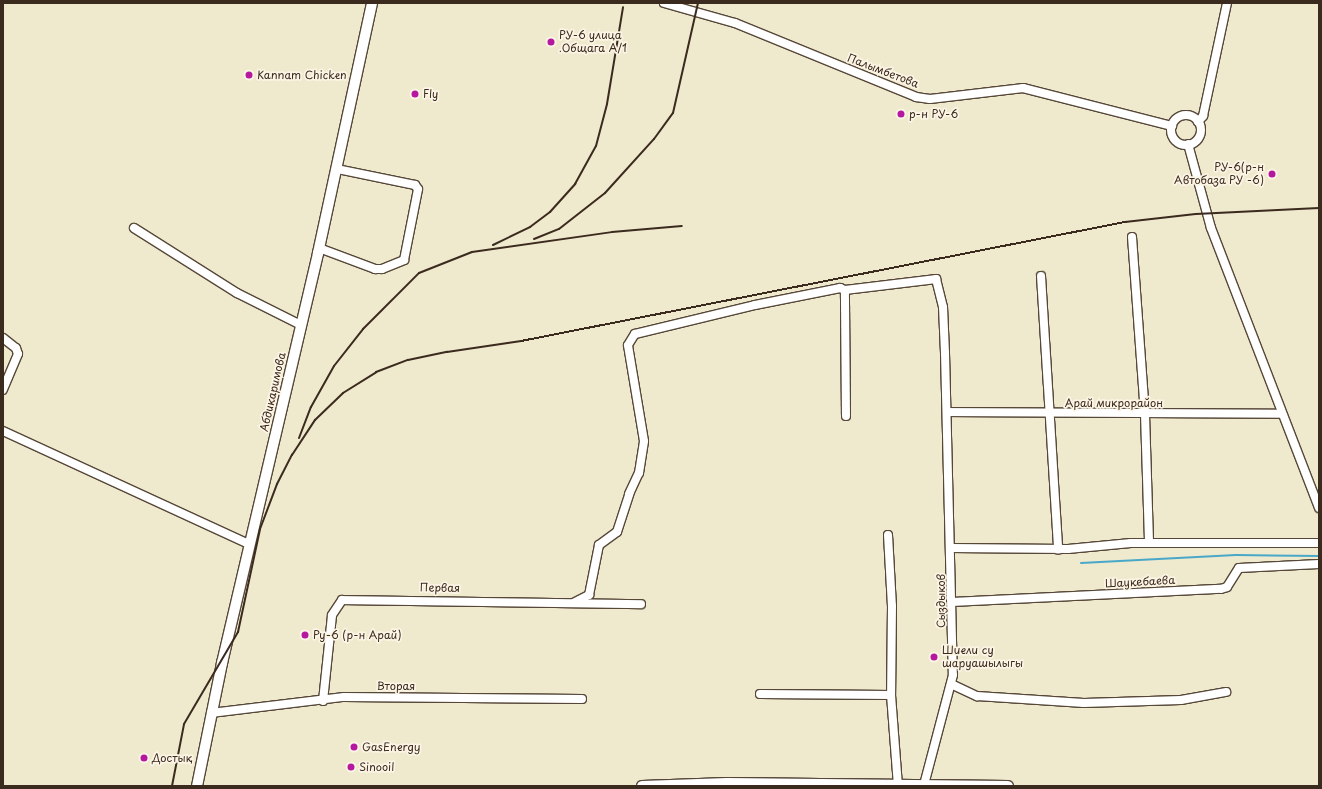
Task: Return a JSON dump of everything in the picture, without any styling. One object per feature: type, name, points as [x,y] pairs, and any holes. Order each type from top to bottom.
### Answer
[{"type":"main road","name":"Абдикаримова","points":[[197,786],[249,544],[337,169],[372,3]]},
{"type":"main road","points":[[642,786],[726,783],[1008,786]]},
{"type":"street","name":"Палымбетова","points":[[664,3],[735,23],[916,97],[930,99],[1023,88],[1172,126]]},
{"type":"street","points":[[1188,144],[1199,136],[1198,122],[1203,116],[1227,3]]},
{"type":"street","points":[[1188,144],[1175,139],[1172,126],[1177,118],[1186,115],[1198,122]]},
{"type":"street","points":[[1188,144],[1211,228],[1281,414],[1319,508]]},
{"type":"street","points":[[319,248],[375,269],[382,269],[404,260],[418,189],[415,185],[337,169]]},
{"type":"street","points":[[134,228],[237,293],[301,325]]},
{"type":"street","points":[[1132,237],[1145,414],[1149,543]]},
{"type":"street","points":[[1041,276],[1048,414],[1058,549]]},
{"type":"street","name":"Сыздыков","points":[[844,290],[936,279],[942,307],[947,412],[953,675],[924,785]]},
{"type":"street","points":[[575,602],[589,595],[598,545],[617,532],[629,494],[639,473],[644,441],[628,346],[635,334],[755,305],[840,288],[844,290],[844,380],[846,416]]},
{"type":"street","points":[[3,338],[16,348],[18,354],[3,390]]},
{"type":"street","name":"Арай микрорайон","points":[[947,412],[1048,414],[1281,414]]},
{"type":"street","points":[[3,432],[249,544]]},
{"type":"street","points":[[888,535],[892,606],[891,695],[900,785]]},
{"type":"street","points":[[951,548],[1058,549],[1149,543],[1319,542]]},
{"type":"street","name":"Шаукебаева","points":[[952,602],[1221,589],[1227,587],[1239,568],[1319,564]]},
{"type":"street","name":"Первая","points":[[323,700],[332,615],[342,600],[641,604]]},
{"type":"street","points":[[951,684],[977,696],[1084,703],[1181,700],[1226,692]]},
{"type":"street","points":[[760,694],[891,695]]},
{"type":"street","name":"Вторая","points":[[212,713],[344,697],[582,700]]},
{"type":"waterway","points":[[1081,563],[1236,555],[1319,556]]},
{"type":"railway","points":[[534,239],[559,229],[605,193],[654,139],[673,113],[698,3]]},
{"type":"railway","points":[[493,245],[530,227],[550,212],[575,184],[596,146],[607,104],[623,7]]},
{"type":"railway","points":[[172,786],[184,724],[238,632],[260,529],[277,484],[292,455],[315,420],[343,393],[376,372],[408,360],[447,352],[521,341],[1125,222],[1196,214],[1319,208]]},
{"type":"railway","points":[[299,438],[311,407],[334,366],[363,329],[419,273],[472,252],[612,232],[682,226]]},
{"type":"place","name":"РУ-6 улица .Общага А/1","points":[[551,42]]},
{"type":"place","name":"Kannam Chicken","points":[[249,75]]},
{"type":"place","name":"Fly","points":[[415,94]]},
{"type":"place","name":"р-н РУ-6","points":[[901,114]]},
{"type":"place","name":"РУ-6(р-н Автобаза РУ -6)","points":[[1272,174]]},
{"type":"place","name":"Ру-6 (р-н Арай)","points":[[305,635]]},
{"type":"place","name":"Шиели су шаруашылыгы","points":[[934,657]]},
{"type":"place","name":"GasEnergy","points":[[354,747]]},
{"type":"place","name":"Достық","points":[[144,758]]},
{"type":"place","name":"Sinooil","points":[[351,767]]}]
